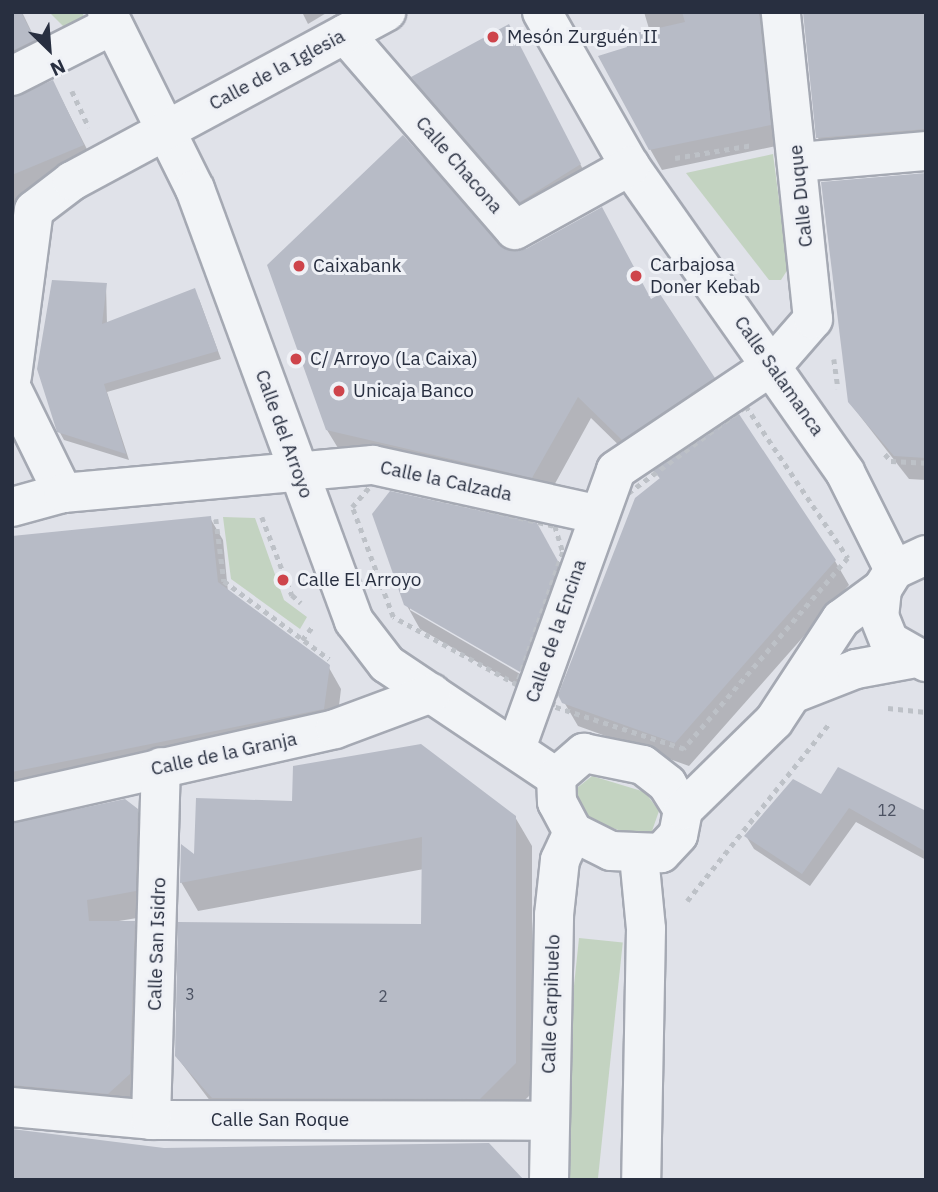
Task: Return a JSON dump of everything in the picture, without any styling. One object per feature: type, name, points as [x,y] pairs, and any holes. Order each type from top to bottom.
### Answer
[{"type":"street","name":"Calle de la Iglesia","points":[[12,376],[19,239],[34,210],[72,181],[386,12]]},
{"type":"street","name":"Calle Salamanca","points":[[542,12],[646,163],[772,365],[845,472],[901,571]]},
{"type":"street","name":"Calle Duque","points":[[772,365],[813,319],[781,12]]},
{"type":"street","points":[[12,76],[110,19]]},
{"type":"street","name":"Calle del Arroyo","points":[[110,19],[169,129],[354,621],[387,664],[556,776]]},
{"type":"street","name":"Calle Chacona","points":[[345,34],[515,230],[646,163]]},
{"type":"street","points":[[796,150],[926,151]]},
{"type":"street","points":[[596,514],[616,470],[772,365]]},
{"type":"street","points":[[12,389],[63,493]]},
{"type":"street","name":"Calle la Calzada","points":[[15,505],[63,493],[373,464],[596,514]]},
{"type":"street","name":"Calle de la Encina","points":[[516,748],[596,514]]},
{"type":"street","points":[[901,571],[878,616],[889,641],[918,660]]},
{"type":"street","points":[[683,810],[667,784],[643,765],[615,755],[584,753],[556,776],[557,802],[573,832],[611,851],[639,856],[662,853],[678,835],[683,810],[737,761],[797,692],[841,619],[901,571]]},
{"type":"street","points":[[797,692],[856,669],[918,660]]},
{"type":"street","name":"Calle de la Granja","points":[[12,802],[367,721],[432,694]]},
{"type":"street","name":"Calle San Isidro","points":[[151,1120],[161,767]]},
{"type":"street","name":"Calle Carpihuelo","points":[[549,1180],[548,1121],[554,915],[560,860],[573,832]]},
{"type":"street","points":[[639,856],[646,929],[641,1180]]},
{"type":"street","name":"Calle San Roque","points":[[12,1107],[151,1120],[548,1121]]},
{"type":"path","points":[[646,163],[796,150]]},
{"type":"path","points":[[552,706],[684,749],[848,558],[746,406]]},
{"type":"path","points":[[517,685],[393,617],[352,507],[373,483],[555,526]]},
{"type":"path","points":[[259,508],[292,595],[309,610]]},
{"type":"path","points":[[227,510],[215,511],[224,581],[303,640],[318,618]]},
{"type":"path","points":[[885,707],[926,712]]},
{"type":"path","points":[[686,906],[722,852],[833,720]]},
{"type":"green space","points":[[49,12],[82,12],[86,21],[64,27]]},
{"type":"green space","points":[[773,154],[788,269],[781,280],[769,280],[686,173]]},
{"type":"green space","points":[[223,517],[255,518],[284,600],[307,617],[300,629],[231,579]]},
{"type":"green space","points":[[592,776],[645,792],[659,811],[652,831],[638,837],[593,821],[579,807],[577,788]]},
{"type":"green space","points":[[579,938],[623,943],[598,1180],[554,1179]]},
{"type":"building","points":[[12,12],[21,12],[35,40],[12,51]]},
{"type":"building","points":[[682,12],[759,12],[771,125],[649,150],[598,56],[627,47],[623,36],[685,22]]},
{"type":"building","points":[[803,12],[926,12],[926,129],[816,138]]},
{"type":"building","points":[[509,24],[581,164],[520,202],[411,77]]},
{"type":"building","points":[[53,80],[84,145],[12,175],[12,98]]},
{"type":"building","points":[[403,135],[507,250],[526,249],[602,207],[651,299],[660,294],[715,378],[622,440],[578,397],[532,478],[326,430],[267,265]]},
{"type":"building","points":[[926,173],[926,458],[894,456],[848,402],[821,182]]},
{"type":"building","points":[[52,280],[107,283],[102,324],[195,288],[218,351],[104,384],[126,454],[57,432],[37,369]]},
{"type":"building","points":[[739,414],[836,560],[675,743],[562,703],[558,695],[635,498],[660,478],[653,471]]},
{"type":"building","points":[[390,491],[537,523],[559,563],[520,672],[404,605],[372,514]]},
{"type":"building","points":[[211,516],[218,582],[330,665],[324,709],[12,772],[12,536]]},
{"type":"building","points":[[421,744],[516,816],[516,1063],[480,1099],[212,1098],[175,1056],[178,922],[421,924],[422,837],[180,883],[181,844],[194,854],[196,798],[292,801],[293,766]]},
{"type":"building","points":[[838,767],[926,811],[926,852],[849,808],[802,874],[744,836],[793,779],[821,794]]},
{"type":"building","points":[[125,799],[138,809],[136,891],[87,900],[89,921],[135,921],[130,1074],[108,1094],[12,1085],[12,823]]},
{"type":"building","points":[[12,1129],[164,1148],[489,1143],[524,1180],[12,1180]]},
{"type":"place","name":"Mesón Zurguén II","points":[[493,37]]},
{"type":"place","name":"Caixabank","points":[[299,266]]},
{"type":"place","name":"Carbajosa Doner Kebab","points":[[636,276]]},
{"type":"place","name":"C/ Arroyo (La Caixa)","points":[[296,359]]},
{"type":"place","name":"Unicaja Banco","points":[[339,391]]},
{"type":"place","name":"Calle El Arroyo","points":[[283,580]]}]
